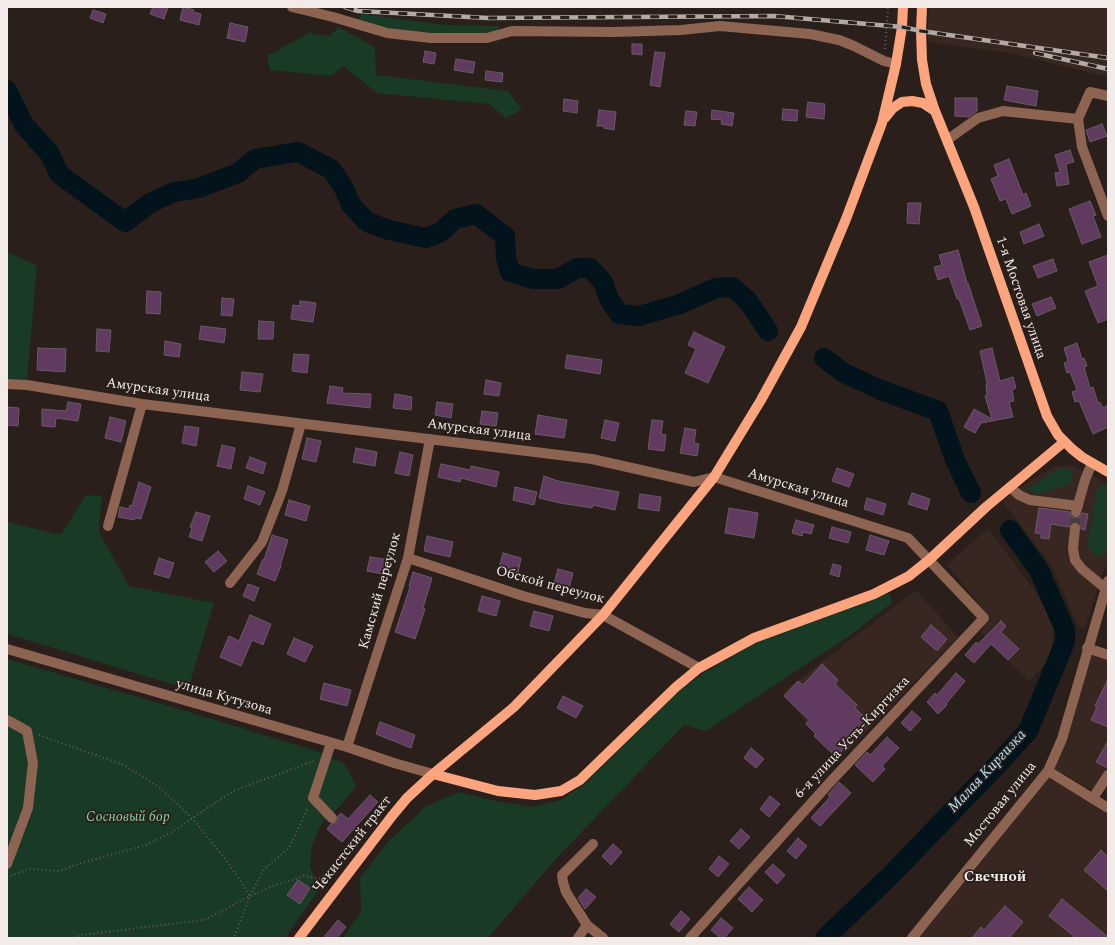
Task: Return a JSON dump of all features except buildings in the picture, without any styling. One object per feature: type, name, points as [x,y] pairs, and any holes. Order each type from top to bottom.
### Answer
[{"type":"main road","points":[[882,123],[896,64],[904,7]]},
{"type":"main road","name":"1-я Мостовая улица","points":[[922,7],[922,60],[926,84],[935,111],[974,206],[1047,416],[1064,442],[1082,457],[1108,472]]},
{"type":"main road","points":[[882,123],[893,108],[902,102],[912,101],[923,103],[935,111]]},
{"type":"main road","name":"Чекистский тракт","points":[[299,938],[407,798],[514,706],[604,615],[714,477],[762,400],[801,327],[846,219],[882,123]]},
{"type":"main road","points":[[434,774],[498,791],[535,795],[561,791],[580,780],[676,687],[699,668],[754,638],[874,594],[909,576],[929,560],[986,507],[1064,442]]},
{"type":"street","points":[[292,7],[333,17],[386,33],[431,38],[487,38],[512,31],[614,32],[681,30],[720,26],[802,33],[839,40],[884,61],[896,64]]},
{"type":"street","points":[[1108,96],[1090,92],[1078,119],[1082,146],[1108,216]]},
{"type":"street","points":[[947,140],[978,118],[1003,111],[1078,119]]},
{"type":"street","name":"Амурская улица","points":[[7,384],[27,385],[142,404],[592,459],[694,482],[714,477],[908,538],[929,560]]},
{"type":"street","points":[[108,526],[142,404]]},
{"type":"street","points":[[230,583],[262,542],[282,491],[301,424]]},
{"type":"street","name":"Камский переулок","points":[[347,748],[408,558],[430,439]]},
{"type":"street","points":[[1010,487],[1018,495],[1030,500],[1077,509],[1085,480],[1092,463]]},
{"type":"street","points":[[1075,528],[1073,549],[1075,560],[1082,569],[1107,585]]},
{"type":"street","name":"Обской переулок","points":[[408,558],[523,596],[585,613],[604,615],[699,668]]},
{"type":"street","name":"6-я улица Усть-Киргизка","points":[[690,938],[833,779],[984,618],[929,560]]},
{"type":"street","name":"Мостовая улица","points":[[912,938],[1048,771],[1062,739],[1087,648],[1107,585]]},
{"type":"street","points":[[1087,648],[1108,655]]},
{"type":"street","name":"улица Кутузова","points":[[7,649],[434,774]]},
{"type":"street","points":[[7,720],[27,731],[33,763],[28,808],[7,864]]},
{"type":"street","points":[[331,743],[313,798],[332,818]]},
{"type":"street","points":[[1048,771],[1108,808]]},
{"type":"street","points":[[1092,798],[1108,776]]},
{"type":"street","points":[[593,844],[562,875],[566,892],[587,925],[603,938]]},
{"type":"street","points":[[578,938],[587,925]]},
{"type":"path","points":[[884,61],[888,7]]},
{"type":"path","points":[[27,731],[124,765],[160,788],[192,818],[227,861],[250,896]]},
{"type":"path","points":[[7,877],[30,869],[59,871],[146,844],[172,832],[233,791],[316,760]]},
{"type":"path","points":[[234,938],[250,896],[264,869],[289,848],[313,798]]},
{"type":"path","points":[[74,938],[80,935],[204,920],[270,887],[304,876],[322,879]]},
{"type":"shaded area","points":[[929,7],[1108,7],[1108,77],[1010,53],[928,42]]},
{"type":"shaded area","points":[[1068,465],[1076,467],[1108,484],[1108,559],[1085,628],[1078,626],[1051,565],[1002,501],[1039,475],[1057,466]]},
{"type":"shaded area","points":[[988,528],[1054,617],[1051,658],[1029,681],[980,632],[991,618],[947,565]]},
{"type":"shaded area","points":[[916,590],[958,637],[838,761],[782,693]]},
{"type":"shaded area","points":[[1092,655],[1108,660],[1108,781],[1100,795],[1054,768],[1066,742]]},
{"type":"shaded area","points":[[1049,778],[1108,814],[1108,938],[919,938]]},
{"type":"green space","points":[[362,14],[446,25],[499,26],[499,31],[487,35],[431,35],[387,30],[358,20]]},
{"type":"green space","points":[[338,27],[375,47],[376,75],[508,91],[522,110],[506,118],[489,104],[377,93],[343,66],[331,76],[270,70],[267,56],[309,33],[330,36]]},
{"type":"green space","points":[[7,252],[37,266],[27,380],[7,379]]},
{"type":"green space","points":[[1065,468],[1070,469],[1072,472],[1072,481],[1069,484],[1041,494],[1026,489],[1057,470]]},
{"type":"green space","points":[[1105,485],[1108,488],[1108,549],[1102,556],[1098,557],[1091,551],[1088,546],[1088,541],[1096,493],[1101,486]]},
{"type":"green space","points":[[86,495],[102,496],[99,532],[129,586],[214,603],[188,689],[7,634],[7,522],[61,535]]},
{"type":"green space","points":[[888,593],[893,602],[852,634],[706,731],[684,725],[555,860],[488,938],[343,938],[361,912],[360,878],[388,842],[425,807],[459,792],[495,801],[532,807],[561,800],[586,783],[680,690],[704,673],[756,643],[877,599]]},
{"type":"green space","name":"Сосновый бор","points":[[7,659],[313,750],[343,763],[356,786],[339,807],[322,823],[312,845],[310,865],[318,891],[285,938],[7,938]]},
{"type":"waterway","name":"Малая Киргизка","points":[[7,90],[24,125],[50,154],[59,174],[125,222],[150,203],[174,192],[199,188],[238,173],[255,159],[298,152],[331,169],[344,188],[351,205],[367,222],[389,230],[426,238],[441,232],[455,219],[476,214],[505,236],[506,258],[510,272],[533,279],[558,279],[577,268],[590,268],[603,282],[609,299],[619,314],[639,316],[680,304],[716,288],[732,287],[748,301],[768,331]]},
{"type":"waterway","name":"Малая Киргизка","points":[[824,358],[844,373],[881,390],[938,411],[955,460],[971,493]]},
{"type":"waterway","name":"Малая Киргизка","points":[[825,938],[889,877],[1028,731],[1065,642],[1065,630],[1039,570],[1010,530]]},
{"type":"tunnel","points":[[1075,528],[1076,512]]},
{"type":"railway","points":[[345,7],[358,11],[488,18],[774,16],[902,27],[1108,58]]},
{"type":"railway","points":[[1035,53],[1108,69]]},
{"type":"district","name":"Свечной","points":[[995,878]]}]
